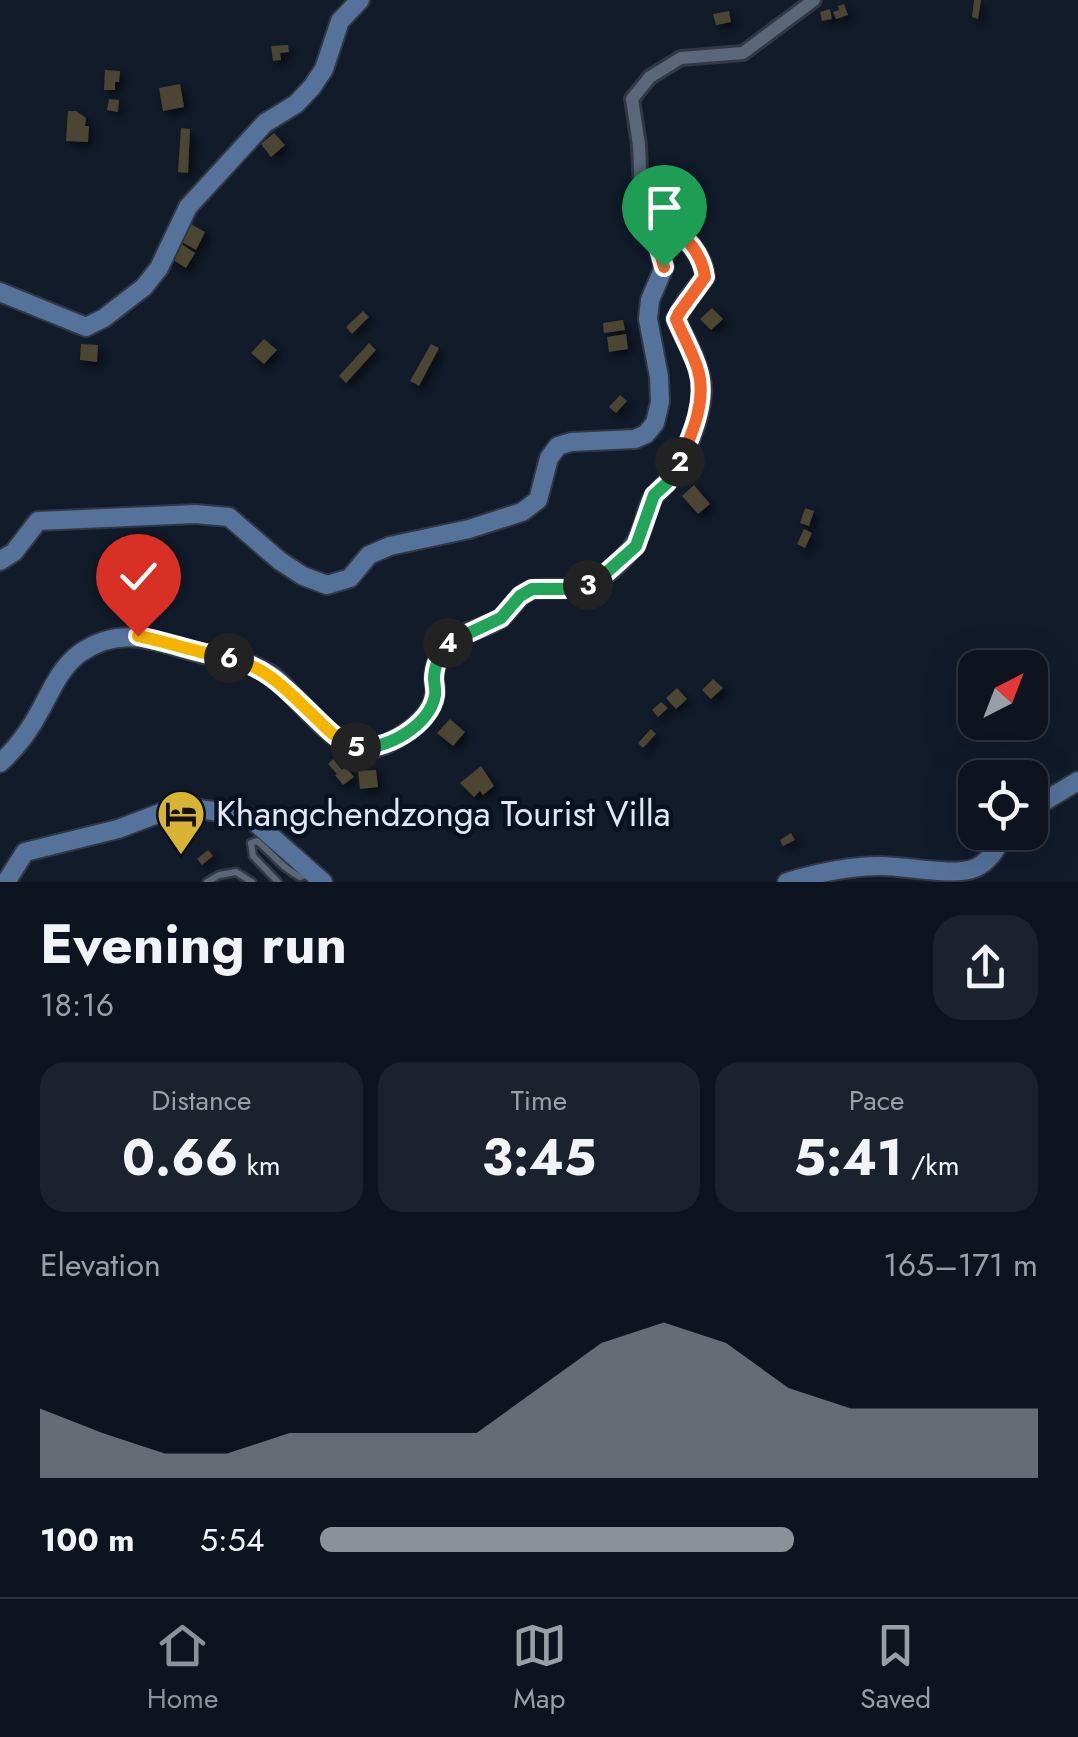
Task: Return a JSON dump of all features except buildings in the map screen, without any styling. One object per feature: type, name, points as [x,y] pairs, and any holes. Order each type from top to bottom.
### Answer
[{"type":"street","points":[[0,292],[86,327],[144,287],[159,268],[188,207],[264,123],[296,104],[312,87],[324,70],[340,21],[360,0]]},
{"type":"street","points":[[0,561],[14,552],[38,522],[194,514],[229,518],[280,562],[327,585],[350,578],[369,555],[390,546],[469,530],[522,512],[538,500],[549,458],[558,446],[635,439],[646,434],[655,423],[660,402],[648,319],[650,300],[664,267],[657,242],[642,218],[640,146],[632,99],[650,77],[680,58],[743,52],[814,0]]},
{"type":"street","points":[[0,762],[19,743],[74,657],[111,638],[138,636],[254,665],[350,746],[367,749],[398,739],[413,728],[432,704],[436,694],[435,669],[451,640],[501,618],[520,596],[532,589],[583,587],[598,580],[636,546],[654,495],[679,464],[689,442],[702,389],[676,319],[705,277],[699,256],[680,233],[666,226],[658,230],[657,242]]},
{"type":"street","points":[[1048,800],[1078,782]]},
{"type":"street","points":[[6,882],[25,852],[118,829],[184,807],[248,816],[317,877]]},
{"type":"street","points":[[788,882],[829,871],[876,866],[957,873],[985,863],[995,850]]},
{"type":"lane","points":[[278,882],[254,856],[251,843],[268,849],[290,872],[300,877],[317,877]]},
{"type":"lane","points":[[208,882],[236,872],[252,882]]},
{"type":"place","name":"Khangchendzonga Tourist Villa","points":[[181,856]]},
{"type":"route","points":[[138,636],[254,665],[350,746],[367,749],[398,739],[413,728],[432,704],[436,694],[435,669],[451,640],[501,618],[520,596],[532,589],[583,587],[598,580],[636,546],[654,495],[667,483],[689,442],[702,389],[676,319],[705,277],[704,269],[688,242],[666,226],[658,230],[657,242],[664,267]]}]
